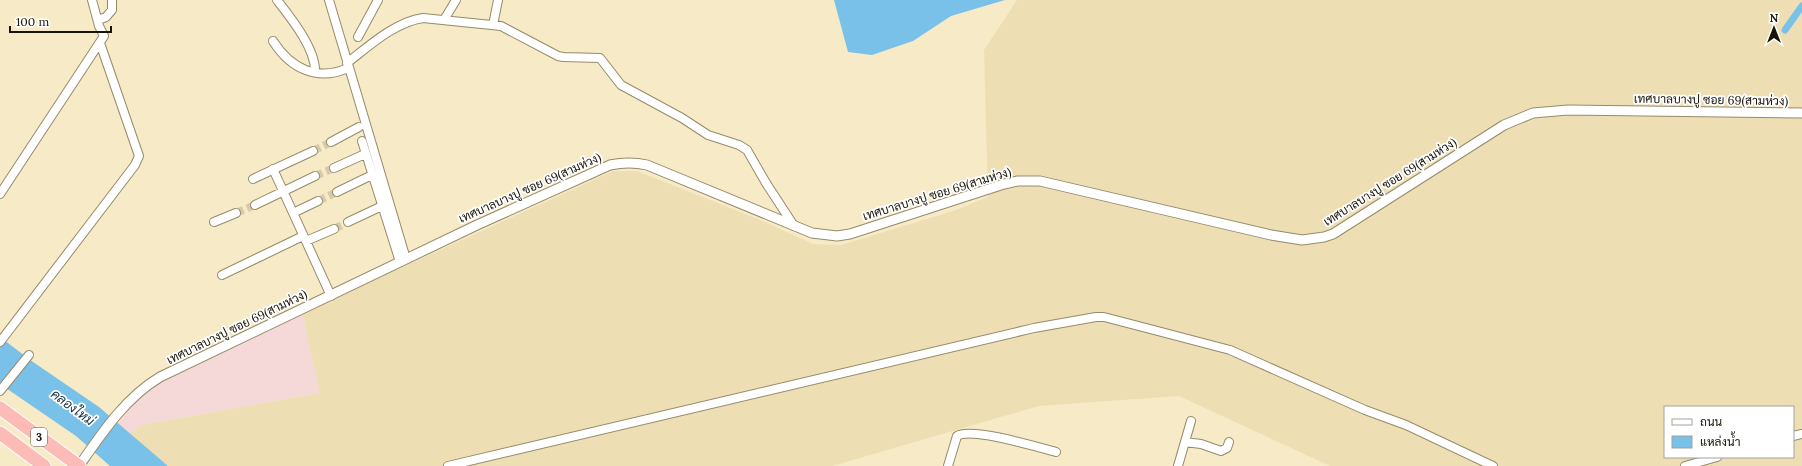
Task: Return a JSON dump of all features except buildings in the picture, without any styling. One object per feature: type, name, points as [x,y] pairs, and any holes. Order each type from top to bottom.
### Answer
[{"type":"highway","name":"3","points":[[0,408],[81,464]]},
{"type":"highway","name":"3","points":[[0,433],[44,466]]},
{"type":"street","points":[[0,194],[104,36],[92,0]]},
{"type":"street","points":[[98,20],[106,17],[112,10],[112,0]]},
{"type":"street","points":[[277,0],[290,17],[321,73]]},
{"type":"street","points":[[329,0],[403,260]]},
{"type":"street","points":[[358,37],[378,0]]},
{"type":"street","points":[[444,20],[456,0]]},
{"type":"street","points":[[494,25],[498,0]]},
{"type":"street","points":[[273,41],[281,54],[289,62],[302,69],[321,73],[340,71],[346,61],[385,33],[417,19],[444,20],[494,25],[505,28],[558,56],[600,58],[622,85],[682,118],[708,135],[744,148],[749,153],[766,184],[794,226]]},
{"type":"street","points":[[1,340],[135,165],[140,156],[100,42]]},
{"type":"street","name":"เทศบาลบางปู ซอย 69(สามห่วง)","points":[[81,464],[115,417],[130,400],[144,387],[160,377],[477,225],[610,165],[625,162],[637,162],[660,169],[794,226],[825,235],[850,234],[1004,184],[1018,181],[1040,181],[1276,236],[1302,240],[1333,234],[1344,228],[1504,125],[1533,114],[1568,110],[1802,113]]},
{"type":"street","points":[[331,142],[359,127]]},
{"type":"street","points":[[362,141],[382,206],[403,260]]},
{"type":"street","points":[[253,179],[313,151]]},
{"type":"street","points":[[334,168],[365,154]]},
{"type":"street","points":[[273,169],[331,296]]},
{"type":"street","points":[[337,192],[372,175]]},
{"type":"street","points":[[255,205],[282,190],[315,176]]},
{"type":"street","points":[[293,213],[318,201]]},
{"type":"street","points":[[348,222],[382,206]]},
{"type":"street","points":[[214,222],[236,213]]},
{"type":"street","points":[[222,275],[304,239],[334,229]]},
{"type":"street","points":[[448,466],[1034,328],[1087,318],[1104,317],[1230,350],[1365,410],[1406,426],[1493,466]]},
{"type":"street","points":[[0,391],[28,355]]},
{"type":"street","points":[[1178,466],[1191,421]]},
{"type":"street","points":[[948,466],[957,436],[967,433],[1012,441],[1056,452]]},
{"type":"street","points":[[1185,442],[1201,444],[1221,451],[1227,448],[1229,442]]},
{"type":"street","points":[[1685,466],[1713,458]]},
{"type":"shaded area","points":[[1017,0],[1802,0],[1802,466],[1330,466],[1179,396],[1039,406],[832,466],[168,466],[127,435],[142,425],[320,393],[302,313],[613,171],[637,171],[765,222],[813,244],[841,245],[953,211],[988,197],[984,50]]},
{"type":"shaded area","points":[[302,313],[320,393],[142,425],[127,435],[115,427],[143,392],[163,379]]},
{"type":"water","points":[[834,0],[1005,0],[951,16],[913,41],[872,55],[848,52]]},
{"type":"water","name":"คลองใหม่","points":[[0,337],[33,362],[99,407],[168,466],[110,466],[76,436],[0,384]]},
{"type":"waterway","points":[[1785,30],[1802,6]]},
{"type":"tunnel","points":[[313,151],[331,142]]},
{"type":"tunnel","points":[[315,176],[334,168]]},
{"type":"tunnel","points":[[318,201],[337,192]]},
{"type":"tunnel","points":[[236,213],[255,205]]},
{"type":"tunnel","points":[[334,229],[348,222]]}]
